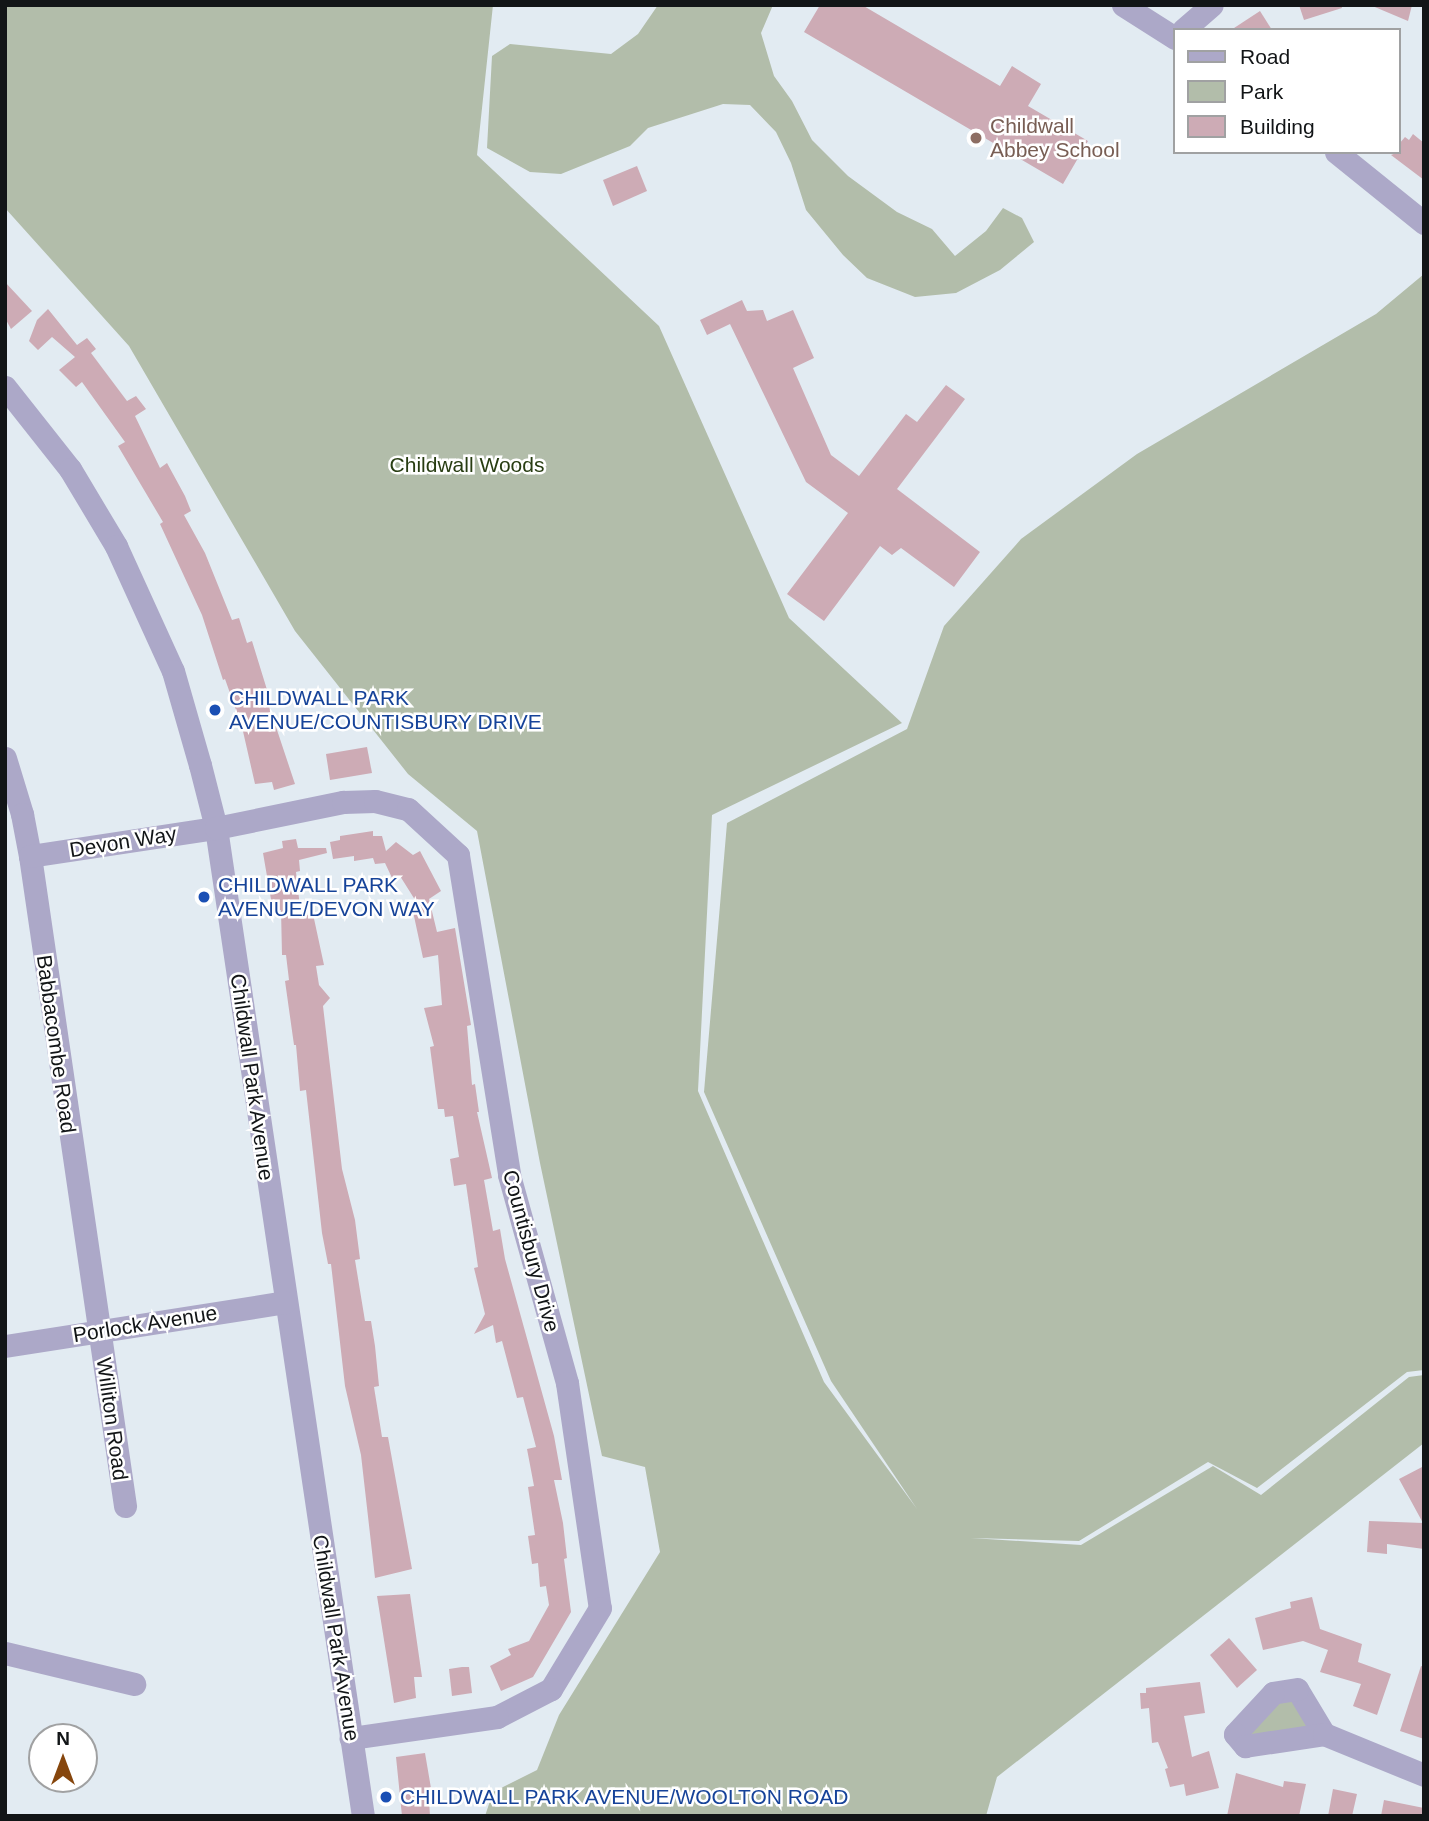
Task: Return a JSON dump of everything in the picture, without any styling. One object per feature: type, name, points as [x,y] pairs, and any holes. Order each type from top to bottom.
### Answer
[{"type":"street","points":[[1123,5],[1174,37]]},
{"type":"street","points":[[1185,28],[1212,5]]},
{"type":"street","points":[[1338,154],[1424,223]]},
{"type":"street","name":"Childwall Park Avenue","points":[[5,387],[70,468],[116,546],[146,607],[173,671],[216,828],[363,1816]]},
{"type":"street","name":"Babbacombe Road","points":[[5,758],[22,814],[30,856],[99,1332]]},
{"type":"street","name":"Countisbury Drive","points":[[216,828],[343,802],[375,801],[408,809],[458,855],[509,1175],[567,1383],[600,1608],[551,1689],[497,1717],[351,1738]]},
{"type":"street","name":"Devon Way","points":[[30,856],[216,828]]},
{"type":"street","name":"Porlock Avenue","points":[[5,1346],[285,1302]]},
{"type":"street","name":"Williton Road","points":[[99,1332],[125,1506]]},
{"type":"street","points":[[5,1653],[134,1684]]},
{"type":"street","points":[[1324,1734],[1424,1775]]},
{"type":"green space","name":"Childwall Woods","points":[[5,5],[493,5],[477,155],[659,326],[789,618],[902,723],[712,815],[698,1091],[824,1382],[917,1509],[831,1381],[704,1092],[727,823],[907,729],[944,626],[1021,539],[1137,454],[1376,314],[1424,274],[1424,1370],[1407,1372],[1257,1488],[1208,1462],[1079,1541],[971,1538],[1081,1545],[1213,1466],[1261,1495],[1409,1377],[1424,1375],[1424,1443],[997,1777],[986,1816],[485,1816],[493,1792],[537,1770],[559,1715],[660,1552],[645,1467],[602,1456],[540,1163],[477,831],[408,774],[295,631],[129,346],[5,208]]},
{"type":"green space","points":[[658,5],[773,5],[761,33],[774,76],[792,101],[812,140],[848,176],[897,212],[932,229],[955,256],[986,231],[1003,208],[1022,218],[1034,242],[1000,270],[956,293],[915,297],[867,278],[843,255],[806,210],[791,163],[776,132],[750,105],[723,104],[648,128],[630,146],[561,174],[530,172],[487,148],[492,56],[510,44],[611,54],[638,34]]},
{"type":"green space","points":[[1297,1689],[1324,1734],[1235,1734]]},
{"type":"building","points":[[820,5],[862,5],[1000,86],[1012,66],[1041,84],[1028,106],[1088,141],[1063,184],[804,32]]},
{"type":"building","points":[[1299,5],[1341,5],[1342,8],[1304,20]]},
{"type":"building","points":[[1370,5],[1412,5],[1408,21]]},
{"type":"building","points":[[1260,11],[1271,28],[1234,28]]},
{"type":"building","points":[[1413,134],[1424,143],[1424,180],[1391,155],[1401,154],[1401,142],[1405,137],[1409,140]]},
{"type":"building","points":[[637,166],[647,191],[613,206],[603,180]]},
{"type":"building","points":[[5,282],[32,311],[11,329],[5,318]]},
{"type":"building","points":[[742,300],[747,311],[763,310],[767,321],[793,310],[814,358],[793,368],[831,455],[859,476],[906,414],[917,422],[946,385],[965,399],[897,489],[980,552],[954,587],[901,548],[892,555],[880,546],[824,621],[787,594],[848,513],[806,482],[730,324],[707,335],[700,320]]},
{"type":"building","points":[[48,309],[77,345],[87,338],[96,349],[91,353],[127,401],[136,396],[146,409],[135,416],[160,468],[167,463],[185,496],[191,511],[184,515],[205,553],[232,620],[239,618],[247,643],[252,641],[268,693],[265,694],[295,784],[274,790],[272,782],[255,784],[242,727],[202,615],[160,524],[163,522],[118,446],[125,442],[82,382],[76,387],[59,370],[75,357],[52,337],[38,350],[29,341],[37,320]]},
{"type":"building","points":[[367,747],[372,773],[330,780],[326,754]]},
{"type":"building","points":[[373,831],[373,836],[382,836],[386,851],[396,842],[413,855],[420,851],[441,891],[429,899],[437,932],[455,928],[471,1025],[467,1026],[472,1085],[475,1084],[477,1112],[492,1178],[484,1180],[493,1231],[500,1229],[505,1259],[554,1436],[562,1480],[554,1480],[563,1523],[567,1558],[564,1559],[571,1612],[533,1677],[501,1691],[490,1666],[511,1655],[508,1649],[529,1641],[549,1605],[546,1586],[540,1587],[538,1563],[532,1564],[528,1536],[535,1535],[528,1487],[534,1486],[527,1449],[536,1447],[523,1397],[517,1398],[502,1341],[496,1343],[493,1325],[474,1334],[485,1314],[474,1268],[478,1267],[466,1184],[454,1186],[450,1159],[459,1157],[453,1116],[445,1117],[444,1109],[438,1109],[430,1047],[434,1046],[424,1008],[442,1005],[438,955],[423,958],[412,907],[417,903],[400,876],[393,880],[385,863],[375,864],[373,858],[354,861],[354,856],[333,859],[330,842],[340,840],[340,836]]},
{"type":"building","points":[[296,839],[298,848],[326,848],[327,853],[299,860],[300,871],[296,872],[301,916],[313,914],[324,965],[316,966],[319,985],[330,998],[323,1006],[342,1169],[355,1220],[360,1259],[355,1260],[365,1321],[371,1321],[375,1346],[379,1386],[374,1387],[382,1437],[388,1437],[412,1569],[375,1578],[361,1455],[345,1386],[331,1264],[328,1264],[322,1233],[306,1090],[300,1091],[296,1045],[285,981],[289,980],[286,955],[282,955],[281,910],[273,911],[263,853],[283,848],[282,841]]},
{"type":"building","points":[[1424,1466],[1424,1549],[1387,1544],[1387,1554],[1367,1552],[1369,1521],[1423,1523],[1399,1479]]},
{"type":"building","points":[[410,1594],[422,1677],[414,1677],[416,1698],[394,1703],[377,1596]]},
{"type":"building","points":[[1312,1597],[1320,1629],[1362,1644],[1358,1662],[1391,1674],[1377,1715],[1353,1706],[1361,1684],[1320,1672],[1328,1650],[1303,1641],[1263,1650],[1255,1618],[1291,1608],[1290,1602]]},
{"type":"building","points":[[1229,1638],[1257,1670],[1237,1688],[1210,1655]]},
{"type":"building","points":[[1421,1666],[1424,1667],[1424,1739],[1400,1731]]},
{"type":"building","points":[[469,1667],[472,1693],[452,1696],[449,1669]]},
{"type":"building","points":[[1200,1682],[1205,1713],[1184,1716],[1192,1757],[1209,1751],[1219,1788],[1186,1796],[1184,1784],[1170,1787],[1165,1769],[1168,1768],[1158,1742],[1152,1743],[1149,1708],[1141,1709],[1140,1693],[1146,1693],[1146,1688]]},
{"type":"building","points":[[425,1753],[433,1800],[429,1801],[430,1816],[402,1816],[396,1757]]},
{"type":"building","points":[[1236,1773],[1283,1787],[1284,1781],[1306,1784],[1299,1816],[1227,1816]]},
{"type":"building","points":[[1333,1789],[1357,1794],[1352,1816],[1328,1816]]},
{"type":"building","points":[[1384,1800],[1424,1808],[1424,1816],[1381,1816]]},
{"type":"place","name":"Childwall Abbey School","points":[[976,138]]},
{"type":"place","name":"CHILDWALL PARK AVENUE/COUNTISBURY DRIVE","points":[[215,710]]},
{"type":"place","name":"CHILDWALL PARK AVENUE/DEVON WAY","points":[[204,897]]},
{"type":"place","name":"CHILDWALL PARK AVENUE/WOOLTON ROAD","points":[[386,1797]]}]
